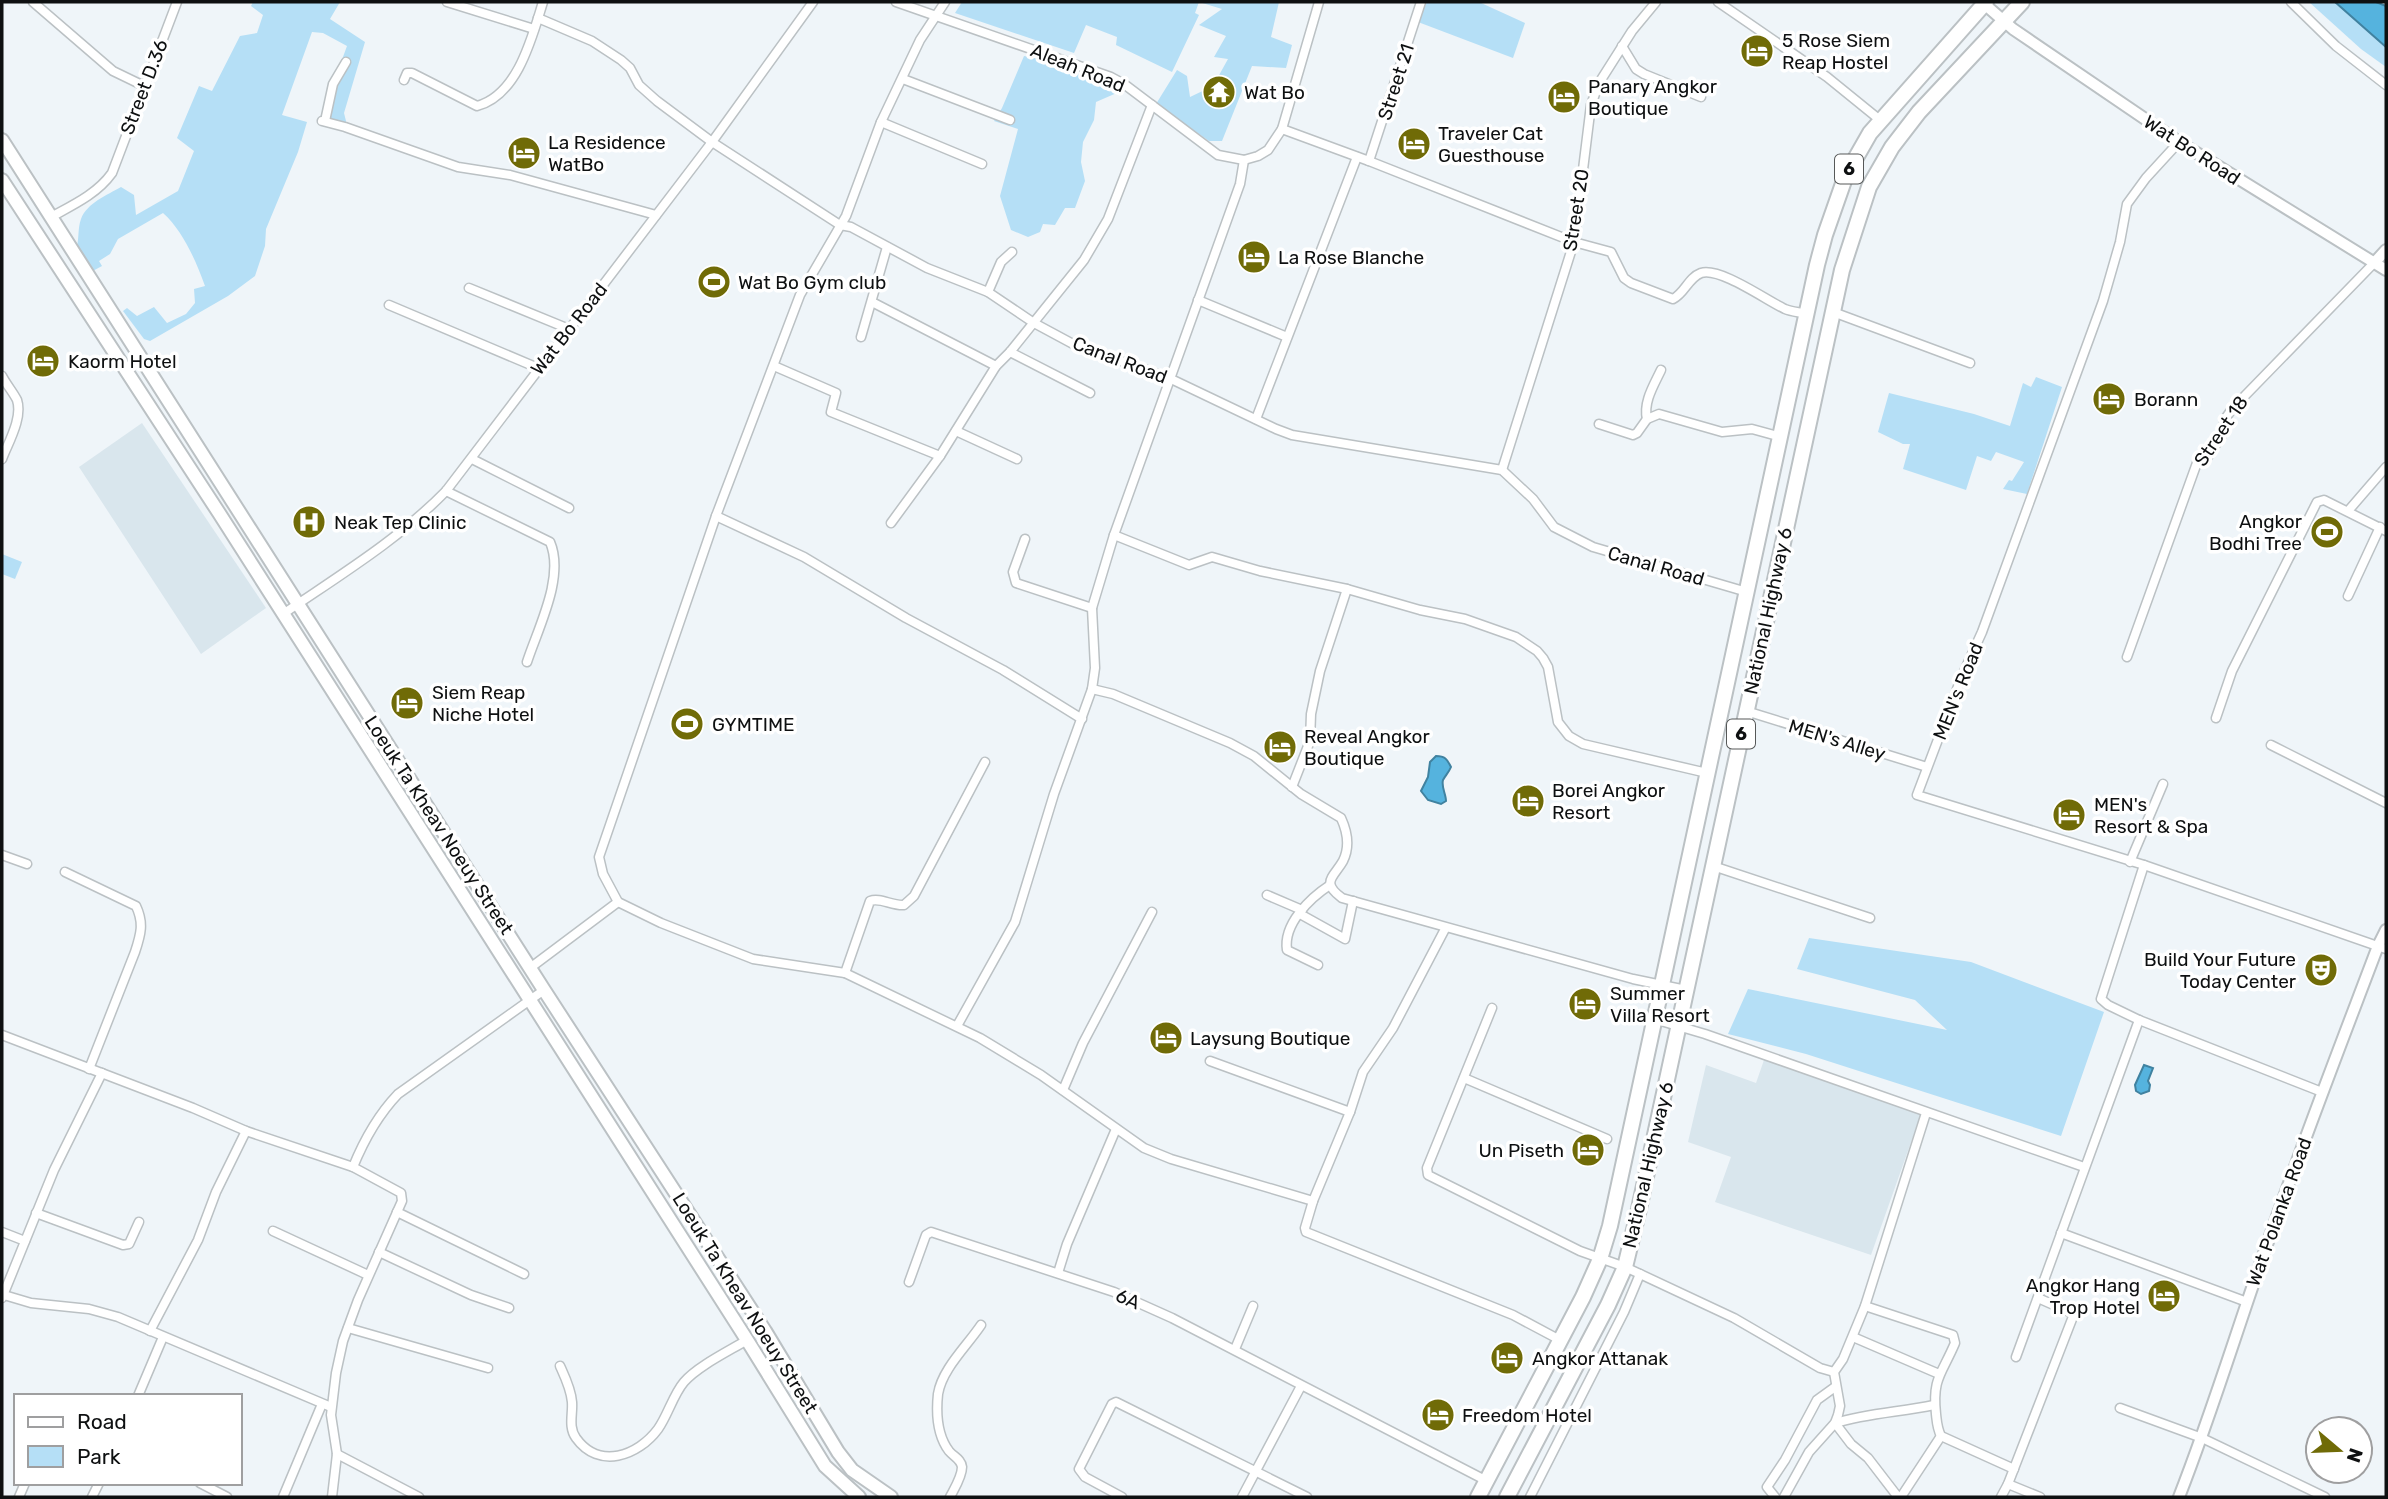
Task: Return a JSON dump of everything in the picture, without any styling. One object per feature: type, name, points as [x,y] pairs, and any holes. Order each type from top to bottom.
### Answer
[{"type":"main road","name":"National Highway 6","points":[[1478,1497],[1600,1259],[1610,1226],[1746,592],[1807,314],[1834,205],[1858,154],[1880,120],[1984,2]]},
{"type":"main road","name":"National Highway 6","points":[[1507,1497],[1608,1305],[1625,1267],[1850,239],[1869,187],[1908,125],[2022,2]]},
{"type":"main road","name":"Loeuk Ta Kheav Noeuy Street","points":[[2,140],[544,990],[765,1331],[838,1452],[852,1470],[891,1497]]},
{"type":"main road","name":"Loeuk Ta Kheav Noeuy Street","points":[[2,180],[283,614],[825,1466],[858,1497]]},
{"type":"street","points":[[33,2],[113,71],[144,86]]},
{"type":"street","name":"Street D.36","points":[[51,218],[105,183],[116,163],[177,2]]},
{"type":"street","points":[[448,2],[534,29]]},
{"type":"street","points":[[404,80],[407,73],[412,73],[477,106],[485,104],[512,78],[527,50],[543,2]]},
{"type":"street","name":"Wat Bo Road","points":[[283,614],[394,539],[420,518],[446,491],[712,142],[813,2]]},
{"type":"street","name":"Aleah Road","points":[[896,2],[1111,78],[1125,85],[1218,155],[1244,160]]},
{"type":"street","points":[[945,2],[920,40],[881,122],[846,216],[800,295],[716,516],[599,857],[603,874],[618,902],[661,923],[754,959],[845,973],[957,1026],[991,1044],[1063,1090],[1144,1147],[1171,1159],[1313,1200]]},
{"type":"street","points":[[957,1026],[1015,922],[1055,794],[1092,689],[1095,668],[1092,608],[1114,535],[1240,184],[1244,160],[1268,150],[1282,129],[1319,2]]},
{"type":"street","name":"Street 21","points":[[1369,161],[1421,2]]},
{"type":"street","name":"Street 20","points":[[1502,470],[1574,242],[1591,105],[1599,83],[1622,46],[1656,2]]},
{"type":"street","points":[[1718,2],[1827,77],[1880,120]]},
{"type":"street","name":"Wat Bo Road","points":[[1984,2],[2003,21],[2179,142],[2386,270]]},
{"type":"street","points":[[2291,2],[2336,46],[2386,85]]},
{"type":"street","name":"Canal Road","points":[[538,18],[592,41],[626,63],[639,85],[712,142],[840,225],[851,227],[927,268],[988,292],[1034,323],[1073,344],[1169,378],[1292,435],[1502,470],[1533,499],[1554,527],[1593,547],[1746,592]]},
{"type":"street","points":[[1622,46],[1636,69],[1701,97]]},
{"type":"street","points":[[346,62],[333,84],[323,121],[458,167],[510,175],[656,215]]},
{"type":"street","points":[[903,79],[1010,120]]},
{"type":"street","points":[[891,523],[940,456],[996,366],[1084,260],[1108,219],[1152,105]]},
{"type":"street","points":[[881,122],[982,163]]},
{"type":"street","points":[[1282,129],[1574,242],[1611,252],[1624,278],[1673,299],[1679,296],[1694,276],[1705,272],[1727,278],[1788,310],[1807,314]]},
{"type":"street","name":"MEN's Road","points":[[2179,142],[2146,178],[2127,204],[2120,242],[2103,301],[1982,632],[1962,676],[1917,795],[2144,865],[2382,948]]},
{"type":"street","points":[[1256,419],[1357,157]]},
{"type":"street","points":[[860,337],[887,247]]},
{"type":"street","name":"Street 18","points":[[2127,657],[2198,460],[2207,458],[2222,435],[2225,419],[2232,409],[2386,250]]},
{"type":"street","points":[[988,292],[1001,262],[1012,252]]},
{"type":"street","points":[[469,288],[569,329]]},
{"type":"street","points":[[1198,300],[1287,337]]},
{"type":"street","points":[[872,302],[996,366]]},
{"type":"street","points":[[389,305],[538,368]]},
{"type":"street","points":[[1833,312],[1970,363]]},
{"type":"street","points":[[1010,352],[1090,393]]},
{"type":"street","points":[[774,366],[836,393],[831,412],[940,456]]},
{"type":"street","points":[[1647,419],[1645,413],[1648,398],[1661,370]]},
{"type":"street","points":[[2,376],[17,401],[18,410],[2,459]]},
{"type":"street","points":[[1599,424],[1633,435],[1647,419],[1660,414],[1722,432],[1752,429],[1781,437]]},
{"type":"street","points":[[956,431],[1017,459]]},
{"type":"street","points":[[472,459],[569,508]]},
{"type":"street","points":[[2348,511],[2386,467]]},
{"type":"street","points":[[446,491],[550,542],[556,564],[552,587],[527,662]]},
{"type":"street","points":[[2216,718],[2232,671],[2312,508],[2323,500],[2383,529],[2348,596]]},
{"type":"street","points":[[716,516],[804,556],[906,618],[1003,670],[1082,719]]},
{"type":"street","points":[[1114,535],[1189,565],[1212,557],[1260,571],[1347,589],[1420,610],[1465,619],[1516,637],[1537,651],[1548,667],[1558,722],[1569,736],[1583,744],[1707,773]]},
{"type":"street","points":[[1025,539],[1013,572],[1016,583],[1092,608]]},
{"type":"street","points":[[1292,786],[1310,741],[1311,714],[1320,671],[1347,589]]},
{"type":"street","points":[[1092,689],[1113,694],[1230,743],[1254,756],[1292,786],[1341,817],[1348,839],[1343,861],[1330,878],[1330,885],[1342,898],[1445,929],[1661,987],[1686,990]]},
{"type":"street","name":"MEN's Alley","points":[[1746,711],[1927,767]]},
{"type":"street","points":[[2271,745],[2386,803]]},
{"type":"street","points":[[845,973],[870,901],[904,905],[914,896],[985,762]]},
{"type":"street","points":[[2130,862],[2163,784]]},
{"type":"street","points":[[2,855],[27,864]]},
{"type":"street","points":[[2144,865],[2100,997],[2108,1005],[2139,1020],[2322,1092]]},
{"type":"street","points":[[1713,866],[1870,918]]},
{"type":"street","points":[[65,872],[136,906],[142,918],[142,932],[135,952],[89,1069]]},
{"type":"street","points":[[1318,965],[1287,950],[1286,941],[1301,912],[1316,894],[1330,885]]},
{"type":"street","points":[[1267,895],[1345,939],[1353,901]]},
{"type":"street","points":[[530,968],[618,902]]},
{"type":"street","points":[[1063,1090],[1083,1043],[1152,912]]},
{"type":"street","points":[[1445,929],[1393,1028],[1363,1072],[1350,1112],[1313,1200],[1305,1223],[1306,1232],[1514,1315],[1560,1340]]},
{"type":"street","name":"Wat Polanka Road","points":[[2179,1497],[2322,1092],[2382,948],[2386,930]]},
{"type":"street","points":[[353,1167],[363,1142],[384,1109],[398,1094],[544,990]]},
{"type":"street","points":[[1492,1008],[1427,1168],[1428,1175],[1571,1247],[1625,1267],[1734,1318],[1820,1368],[1834,1372]]},
{"type":"street","points":[[1654,1019],[1679,1025],[2084,1167]]},
{"type":"street","points":[[2016,1356],[2139,1020]]},
{"type":"street","points":[[2,1035],[246,1131],[353,1167],[401,1193],[402,1201],[368,1275],[348,1328],[336,1373],[331,1407],[337,1454],[332,1497]]},
{"type":"street","points":[[1210,1062],[1350,1112]]},
{"type":"street","points":[[102,1073],[54,1170],[3,1297],[89,1309],[118,1317],[331,1407]]},
{"type":"street","points":[[1464,1078],[1607,1139]]},
{"type":"street","points":[[1835,1423],[1840,1406],[1834,1372],[1853,1338],[1865,1306],[1926,1112]]},
{"type":"street","points":[[1058,1273],[1067,1244],[1116,1129]]},
{"type":"street","points":[[150,1331],[198,1240],[216,1192],[246,1131]]},
{"type":"street","points":[[397,1212],[524,1274]]},
{"type":"street","points":[[36,1213],[123,1245],[129,1244],[139,1222]]},
{"type":"street","points":[[273,1231],[368,1275]]},
{"type":"street","points":[[2,1232],[25,1241]]},
{"type":"street","name":"6A","points":[[909,1282],[926,1235],[931,1232],[1114,1292],[1235,1349],[1301,1386],[1487,1481]]},
{"type":"street","points":[[2061,1233],[2247,1302]]},
{"type":"street","points":[[379,1252],[471,1295],[509,1308]]},
{"type":"street","points":[[1530,1497],[1640,1275]]},
{"type":"street","points":[[2001,1497],[2074,1314],[2038,1297]]},
{"type":"street","points":[[1235,1349],[1253,1306]]},
{"type":"street","points":[[1865,1306],[1953,1335],[1955,1343],[1939,1374],[1934,1397],[1936,1427],[1941,1436],[2014,1469]]},
{"type":"street","points":[[950,1497],[961,1474],[961,1464],[941,1437],[938,1427],[938,1396],[942,1381],[952,1364],[981,1325]]},
{"type":"street","points":[[348,1328],[488,1368]]},
{"type":"street","points":[[139,1394],[163,1337]]},
{"type":"street","points":[[1853,1338],[1939,1374]]},
{"type":"street","points":[[560,1366],[569,1385],[574,1436],[590,1452],[618,1458],[638,1447],[656,1431],[684,1382],[747,1340]]},
{"type":"street","points":[[1242,1497],[1301,1386]]},
{"type":"street","points":[[1775,1497],[1767,1487],[1785,1460],[1817,1400],[1835,1387]]},
{"type":"street","points":[[1122,1497],[1085,1477],[1079,1469],[1112,1404],[1116,1402],[1307,1497]]},
{"type":"street","points":[[283,1497],[322,1404]]},
{"type":"street","points":[[1784,1497],[1804,1458],[1835,1423],[1871,1413],[1903,1412],[1934,1405]]},
{"type":"street","points":[[2120,1408],[2202,1438],[2325,1497]]},
{"type":"street","points":[[1835,1423],[1899,1497],[1941,1436]]},
{"type":"street","points":[[337,1454],[419,1497]]},
{"type":"street","points":[[204,1485],[227,1497]]},
{"type":"street","points":[[2008,1485],[2040,1497]]},
{"type":"shaded area","points":[[142,423],[266,608],[201,654],[79,467]]},
{"type":"shaded area","points":[[1764,1060],[1921,1114],[1871,1255],[1715,1202],[1731,1157],[1688,1142],[1706,1065],[1756,1083]]},
{"type":"green space","points":[[253,2],[340,2],[330,19],[365,42],[344,113],[347,125],[321,117],[347,46],[323,33],[312,32],[282,115],[307,122],[298,152],[266,229],[265,246],[255,276],[228,296],[150,341],[144,339],[123,311],[127,308],[137,316],[154,307],[167,323],[186,314],[195,303],[194,289],[205,286],[188,247],[177,228],[163,213],[118,239],[110,254],[99,261],[102,266],[89,273],[75,253],[81,219],[93,204],[121,187],[134,195],[136,215],[178,191],[194,151],[177,138],[199,86],[212,91],[240,36],[257,33],[263,15],[251,6]]},
{"type":"green space","points":[[962,2],[1199,2],[1195,13],[1199,15],[1172,72],[1116,45],[1117,37],[1086,25],[1074,53],[955,13]]},
{"type":"green space","points":[[1199,2],[1279,2],[1271,37],[1292,45],[1286,68],[1252,66],[1222,141],[1209,141],[1156,104],[1177,70],[1187,76],[1190,97],[1213,86],[1228,59],[1214,57],[1226,36],[1199,25],[1222,9]]},
{"type":"green space","points":[[1427,2],[1479,2],[1525,23],[1513,58],[1418,22]]},
{"type":"green space","points":[[2309,2],[2335,2],[2386,47],[2386,67],[2361,49]]},
{"type":"green space","points":[[1024,56],[1045,60],[1119,92],[1096,102],[1094,120],[1083,142],[1081,162],[1085,181],[1075,208],[1065,208],[1055,225],[1043,224],[1040,232],[1028,237],[1011,230],[1000,196],[1018,129],[994,121]]},
{"type":"green space","points":[[2036,377],[2062,387],[2027,494],[2003,489],[2009,480],[2012,481],[2024,462],[1996,452],[1991,461],[1977,456],[1966,490],[1903,469],[1910,444],[1903,444],[1878,432],[1889,393],[1974,414],[2010,426],[2023,383],[2031,387]]},
{"type":"green space","points":[[2,554],[22,562],[15,579],[2,574]]},
{"type":"green space","points":[[1809,938],[1971,962],[2104,1012],[2061,1136],[1806,1054],[1728,1034],[1748,989],[1947,1030],[1915,1000],[1797,969]]},
{"type":"water","points":[[2335,2],[2376,2],[2386,6],[2386,47]]},
{"type":"water","points":[[1436,756],[1445,758],[1451,767],[1443,780],[1446,801],[1441,804],[1428,800],[1421,791],[1428,777],[1430,762]]},
{"type":"water","points":[[2144,1065],[2153,1068],[2148,1081],[2149,1091],[2141,1094],[2136,1091],[2135,1085]]},
{"type":"place","name":"5 Rose Siem Reap Hostel","points":[[1757,51]]},
{"type":"place","name":"Wat Bo","points":[[1219,92]]},
{"type":"place","name":"Panary Angkor Boutique","points":[[1564,97]]},
{"type":"place","name":"Traveler Cat Guesthouse","points":[[1414,144]]},
{"type":"place","name":"La Residence WatBo","points":[[524,153]]},
{"type":"place","name":"La Rose Blanche","points":[[1254,257]]},
{"type":"place","name":"Wat Bo Gym club","points":[[714,282]]},
{"type":"place","name":"Kaorm Hotel","points":[[43,361]]},
{"type":"place","name":"Borann","points":[[2109,399]]},
{"type":"place","name":"Neak Tep Clinic","points":[[309,522]]},
{"type":"place","name":"Angkor Bodhi Tree","points":[[2327,532]]},
{"type":"place","name":"Siem Reap Niche Hotel","points":[[407,703]]},
{"type":"place","name":"GYMTIME","points":[[687,724]]},
{"type":"place","name":"Reveal Angkor Boutique","points":[[1280,747]]},
{"type":"place","name":"Borei Angkor Resort","points":[[1528,801]]},
{"type":"place","name":"MEN's Resort & Spa","points":[[2069,815]]},
{"type":"place","name":"Build Your Future Today Center","points":[[2321,970]]},
{"type":"place","name":"Summer Villa Resort","points":[[1585,1004]]},
{"type":"place","name":"Laysung Boutique","points":[[1166,1038]]},
{"type":"place","name":"Un Piseth","points":[[1588,1150]]},
{"type":"place","name":"Angkor Hang Trop Hotel","points":[[2164,1296]]},
{"type":"place","name":"Angkor Attanak","points":[[1507,1358]]},
{"type":"place","name":"Freedom Hotel","points":[[1438,1415]]}]
